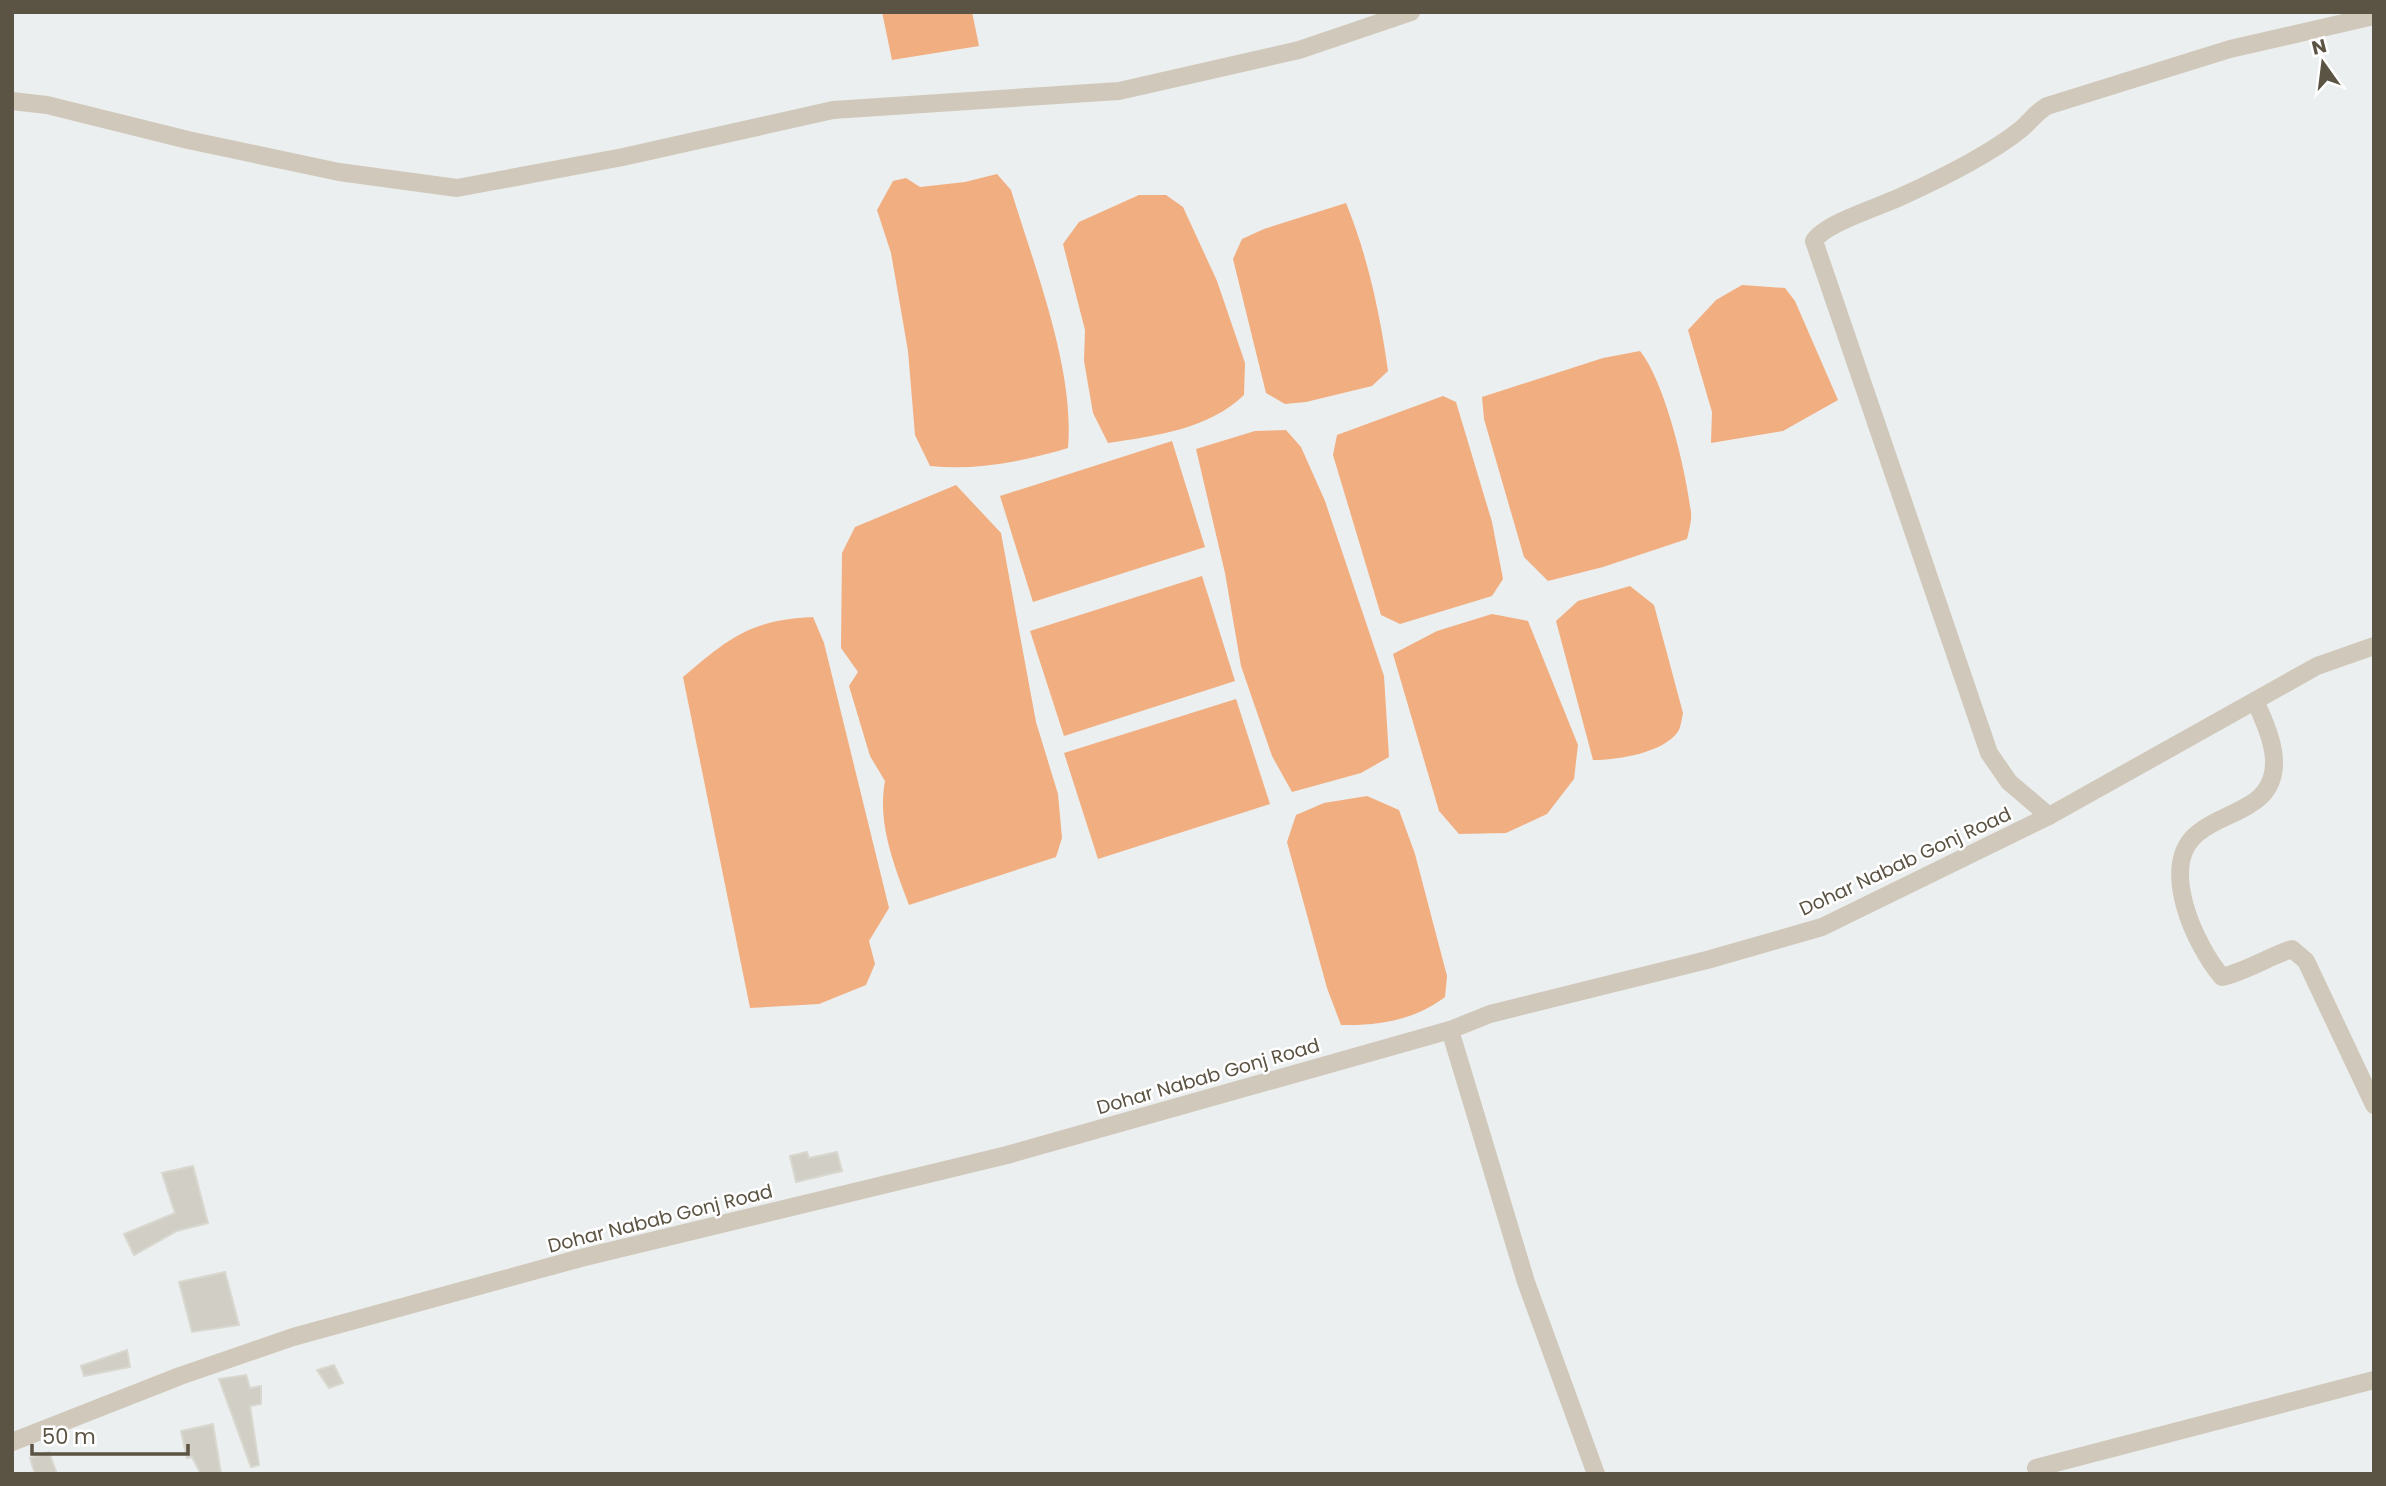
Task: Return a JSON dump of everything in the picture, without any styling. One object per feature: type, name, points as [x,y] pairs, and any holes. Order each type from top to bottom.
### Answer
[{"type":"street","points":[[12,101],[47,105],[188,140],[339,172],[457,188],[623,157],[834,110],[1119,92],[1299,50],[1411,12]]},
{"type":"street","points":[[2049,816],[2008,782],[1989,753],[1814,242],[1818,235],[1938,180],[2021,129],[2032,115],[2048,106],[2230,48],[2374,16]]},
{"type":"street","name":"Dohar Nabab Gonj Road","points":[[12,1442],[180,1376],[292,1337],[581,1258],[1007,1154],[1450,1030],[1503,1010],[1707,960],[1822,927],[2049,816],[2317,666],[2374,646]]},
{"type":"street","points":[[2255,701],[2275,754],[2272,780],[2253,804],[2196,834],[2179,862],[2181,896],[2210,963],[2222,977],[2292,949],[2306,961],[2374,1105]]},
{"type":"street","points":[[1450,1030],[1526,1282],[1596,1474]]},
{"type":"street","points":[[2036,1468],[2374,1380]]},
{"type":"shaded area","points":[[882,12],[972,12],[979,46],[892,60]]},
{"type":"shaded area","points":[[997,174],[1011,190],[1051,318],[1065,385],[1069,417],[1068,448],[1000,464],[930,466],[915,435],[908,351],[891,253],[877,210],[893,181],[906,178],[920,187],[965,182]]},
{"type":"shaded area","points":[[1139,195],[1166,195],[1183,207],[1217,281],[1245,363],[1244,395],[1230,407],[1198,423],[1162,434],[1108,443],[1093,413],[1084,361],[1085,330],[1063,244],[1079,222]]},
{"type":"shaded area","points":[[1346,203],[1372,286],[1388,371],[1372,386],[1306,402],[1285,404],[1266,393],[1233,259],[1242,239],[1264,229]]},
{"type":"shaded area","points":[[1742,285],[1785,288],[1795,301],[1838,400],[1783,431],[1711,443],[1712,412],[1688,330],[1716,300]]},
{"type":"shaded area","points":[[1640,351],[1658,383],[1679,451],[1691,512],[1687,539],[1603,567],[1548,581],[1524,557],[1484,419],[1482,397],[1603,358]]},
{"type":"shaded area","points":[[1443,396],[1456,402],[1492,522],[1503,579],[1492,596],[1400,624],[1381,615],[1333,455],[1337,435]]},
{"type":"shaded area","points":[[1286,430],[1301,447],[1325,501],[1384,676],[1389,757],[1361,773],[1292,792],[1272,756],[1241,666],[1225,573],[1196,449],[1255,431]]},
{"type":"shaded area","points":[[1172,441],[1205,547],[1033,602],[1000,496]]},
{"type":"shaded area","points":[[956,485],[1001,533],[1036,722],[1058,794],[1062,838],[1056,857],[909,905],[888,844],[883,812],[885,781],[870,756],[849,686],[858,672],[841,648],[842,553],[855,527]]},
{"type":"shaded area","points":[[1202,576],[1235,681],[1064,736],[1030,631]]},
{"type":"shaded area","points":[[1630,586],[1654,605],[1683,713],[1679,730],[1672,738],[1652,750],[1627,757],[1593,760],[1556,621],[1578,601]]},
{"type":"shaded area","points":[[1492,614],[1528,621],[1578,745],[1574,779],[1547,814],[1506,833],[1459,834],[1439,811],[1393,654],[1437,631]]},
{"type":"shaded area","points":[[813,617],[824,643],[889,908],[869,941],[875,964],[866,985],[819,1004],[750,1008],[683,677],[728,642],[756,627]]},
{"type":"shaded area","points":[[1236,699],[1270,804],[1098,859],[1064,753]]},
{"type":"shaded area","points":[[1367,796],[1399,810],[1415,854],[1447,976],[1445,997],[1421,1011],[1396,1020],[1341,1025],[1327,988],[1287,842],[1296,815],[1324,803]]},
{"type":"building","points":[[807,1152],[809,1158],[837,1152],[842,1171],[796,1182],[790,1156]]},
{"type":"building","points":[[193,1166],[208,1223],[177,1231],[134,1255],[124,1234],[175,1213],[162,1173]]},
{"type":"building","points":[[225,1272],[239,1325],[192,1332],[179,1282]]},
{"type":"building","points":[[127,1350],[130,1367],[84,1376],[81,1366]]},
{"type":"building","points":[[334,1365],[343,1383],[329,1388],[317,1370]]},
{"type":"building","points":[[246,1375],[250,1388],[261,1386],[261,1404],[250,1406],[259,1465],[251,1467],[219,1379]]},
{"type":"building","points":[[213,1424],[221,1474],[201,1474],[192,1457],[187,1458],[181,1431]]},
{"type":"building","points":[[49,1452],[57,1474],[35,1474],[30,1458]]}]
